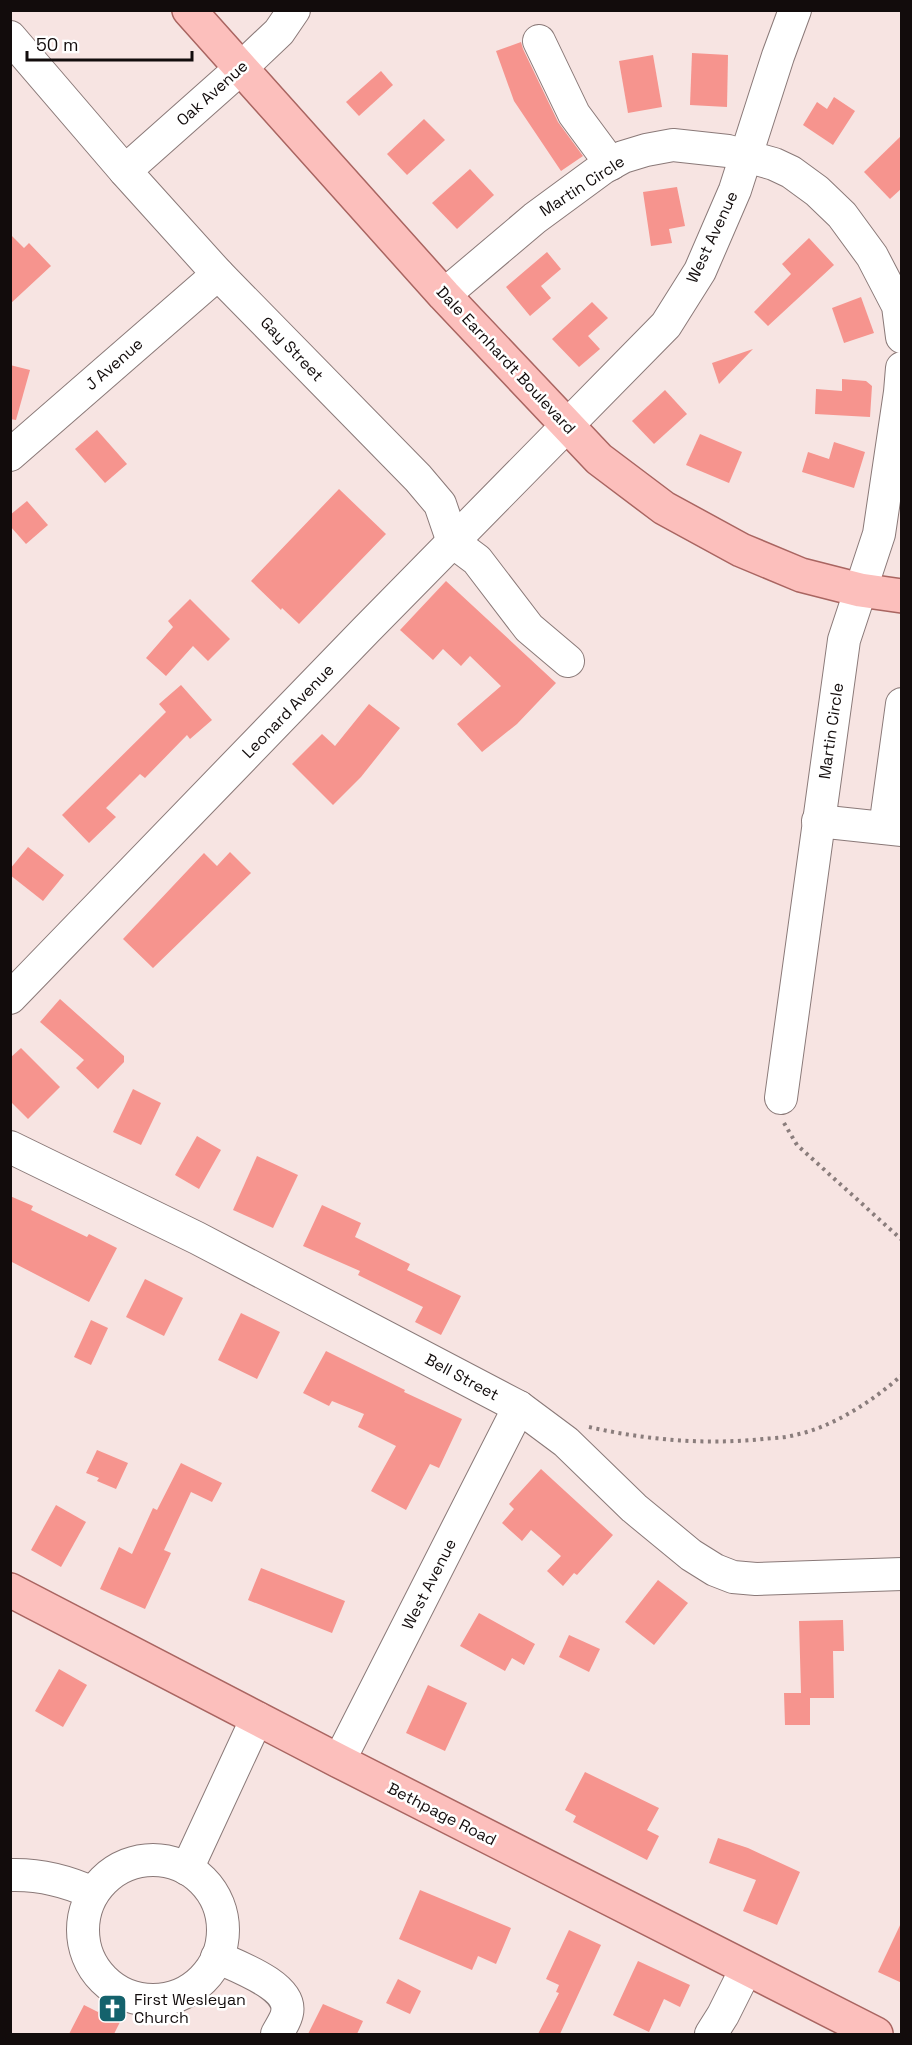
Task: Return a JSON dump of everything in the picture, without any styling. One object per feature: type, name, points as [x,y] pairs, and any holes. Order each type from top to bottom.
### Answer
[{"type":"main road","name":"Dale Earnhardt Boulevard","points":[[189,10],[444,295],[599,459],[664,508],[741,550],[801,576],[860,590],[902,596]]},
{"type":"main road","name":"Bethpage Road","points":[[10,1590],[339,1761],[876,2034]]},
{"type":"street","name":"Oak Avenue","points":[[125,171],[279,32],[294,10]]},
{"type":"street","name":"West Avenue","points":[[567,426],[666,325],[700,271],[735,190],[795,10]]},
{"type":"street","name":"Gay Street","points":[[10,37],[125,171],[218,274],[418,478],[440,504],[453,542]]},
{"type":"street","points":[[538,41],[574,114],[611,164]]},
{"type":"street","name":"Martin Circle","points":[[444,295],[535,218],[611,164],[623,157],[673,145],[728,151],[774,164],[791,172],[817,190],[842,214],[872,256],[898,306],[902,337]]},
{"type":"street","name":"J Avenue","points":[[10,455],[218,274]]},
{"type":"street","name":"Martin Circle","points":[[781,1098],[844,640],[879,534],[902,368]]},
{"type":"street","name":"Leonard Avenue","points":[[10,998],[567,426]]},
{"type":"street","points":[[453,542],[477,561],[529,628],[568,661]]},
{"type":"street","points":[[818,821],[893,829],[902,704]]},
{"type":"street","name":"Bell Street","points":[[10,1147],[197,1238],[519,1407],[566,1442],[634,1508],[691,1556],[715,1570],[733,1577],[756,1579],[902,1574]]},
{"type":"street","name":"West Avenue","points":[[339,1761],[519,1407]]},
{"type":"street","points":[[187,1869],[257,1718]]},
{"type":"street","points":[[149,1860],[169,1862],[187,1869],[205,1883],[217,1902],[223,1923],[222,1946],[213,1967],[199,1984],[179,1996],[157,2001],[134,1999],[114,1989],[97,1974],[87,1958],[82,1939],[83,1920],[88,1901],[99,1885],[113,1872],[130,1864],[149,1860]]},
{"type":"street","points":[[10,1875],[45,1877],[71,1883],[93,1893]]},
{"type":"street","points":[[217,1957],[275,1987],[286,1997],[287,2013],[277,2034]]},
{"type":"street","points":[[711,2034],[746,1969]]},
{"type":"path","points":[[781,1098],[785,1127],[797,1145],[902,1240]]},
{"type":"path","points":[[579,1425],[625,1435],[680,1442],[741,1441],[795,1435],[840,1419],[881,1394],[902,1375]]},
{"type":"building","points":[[521,42],[558,122],[583,156],[561,171],[514,101],[496,51]]},
{"type":"building","points":[[692,53],[728,55],[727,107],[690,105]]},
{"type":"building","points":[[653,55],[662,107],[628,113],[619,61]]},
{"type":"building","points":[[381,71],[393,85],[359,116],[346,102]]},
{"type":"building","points":[[834,97],[855,111],[833,145],[803,125],[817,102],[827,109]]},
{"type":"building","points":[[424,119],[445,140],[407,175],[387,154]]},
{"type":"building","points":[[902,135],[902,188],[890,199],[864,172]]},
{"type":"building","points":[[470,169],[494,195],[457,229],[432,203]]},
{"type":"building","points":[[677,187],[685,226],[669,229],[672,243],[651,246],[643,192]]},
{"type":"building","points":[[10,234],[24,248],[29,243],[51,266],[10,304]]},
{"type":"building","points":[[809,238],[834,265],[768,326],[754,312],[791,274],[782,264]]},
{"type":"building","points":[[547,252],[561,269],[541,286],[551,298],[530,316],[506,287]]},
{"type":"building","points":[[861,297],[874,333],[844,343],[832,308]]},
{"type":"building","points":[[592,302],[608,318],[588,336],[600,349],[579,367],[552,339]]},
{"type":"building","points":[[753,349],[719,384],[712,363]]},
{"type":"building","points":[[10,365],[30,370],[16,420],[10,419]]},
{"type":"building","points":[[842,379],[866,381],[872,386],[870,417],[815,414],[816,389],[842,391]]},
{"type":"building","points":[[665,390],[687,414],[654,444],[632,421]]},
{"type":"building","points":[[97,430],[127,464],[105,483],[75,449]]},
{"type":"building","points":[[700,434],[742,452],[729,483],[686,465]]},
{"type":"building","points":[[834,442],[865,452],[854,488],[802,472],[808,452],[829,459]]},
{"type":"building","points":[[339,489],[386,534],[299,624],[251,581]]},
{"type":"building","points":[[27,501],[48,525],[26,544],[10,526],[10,515]]},
{"type":"building","points":[[446,581],[556,683],[517,724],[482,752],[457,724],[501,686],[470,656],[461,666],[443,649],[433,660],[400,630]]},
{"type":"building","points":[[190,599],[230,639],[208,661],[193,646],[166,676],[146,658],[173,627],[168,621]]},
{"type":"building","points":[[181,685],[212,720],[190,739],[187,735],[145,778],[140,774],[106,808],[116,817],[89,843],[62,815],[166,712],[159,704]]},
{"type":"building","points":[[369,704],[400,728],[361,777],[333,805],[292,764],[322,734],[335,746]]},
{"type":"building","points":[[28,847],[64,875],[43,901],[10,875],[10,869]]},
{"type":"building","points":[[230,852],[251,873],[153,968],[123,939],[204,853],[217,866]]},
{"type":"building","points":[[60,999],[124,1056],[124,1062],[98,1089],[76,1068],[84,1060],[40,1022]]},
{"type":"building","points":[[21,1048],[60,1087],[28,1119],[10,1101],[10,1058]]},
{"type":"building","points":[[133,1089],[161,1103],[141,1145],[113,1132]]},
{"type":"building","points":[[197,1136],[221,1150],[199,1189],[175,1175]]},
{"type":"building","points":[[257,1156],[298,1175],[273,1228],[233,1210]]},
{"type":"building","points":[[10,1196],[33,1206],[31,1210],[87,1237],[89,1234],[117,1248],[89,1302],[10,1261]]},
{"type":"building","points":[[322,1205],[361,1223],[355,1237],[410,1264],[407,1270],[461,1296],[441,1335],[415,1322],[423,1307],[358,1275],[360,1271],[303,1246]]},
{"type":"building","points":[[145,1279],[183,1298],[164,1336],[126,1317]]},
{"type":"building","points":[[241,1313],[280,1332],[257,1379],[218,1360]]},
{"type":"building","points":[[91,1320],[108,1328],[91,1365],[74,1357]]},
{"type":"building","points":[[326,1351],[462,1419],[439,1468],[430,1464],[406,1510],[371,1491],[396,1446],[358,1427],[364,1414],[332,1401],[329,1406],[303,1393]]},
{"type":"building","points":[[97,1450],[128,1463],[116,1489],[97,1481],[99,1478],[86,1473]]},
{"type":"building","points":[[181,1463],[222,1483],[212,1502],[191,1492],[164,1550],[171,1553],[145,1609],[100,1589],[119,1547],[132,1554],[153,1508],[157,1510]]},
{"type":"building","points":[[541,1469],[613,1535],[577,1575],[574,1573],[563,1586],[547,1571],[561,1556],[531,1530],[522,1541],[502,1523],[514,1509],[509,1504]]},
{"type":"building","points":[[56,1505],[86,1522],[61,1567],[31,1550]]},
{"type":"building","points":[[261,1568],[345,1601],[332,1633],[248,1600]]},
{"type":"building","points":[[658,1580],[688,1603],[654,1645],[625,1622]]},
{"type":"building","points":[[479,1613],[535,1644],[524,1665],[512,1658],[505,1671],[460,1646]]},
{"type":"building","points":[[843,1620],[844,1651],[833,1651],[834,1698],[810,1698],[810,1725],[785,1725],[784,1693],[801,1693],[799,1621]]},
{"type":"building","points":[[569,1635],[600,1649],[589,1672],[559,1657]]},
{"type":"building","points":[[59,1669],[87,1685],[63,1727],[35,1711]]},
{"type":"building","points":[[428,1685],[467,1703],[445,1751],[406,1733]]},
{"type":"building","points":[[585,1772],[659,1808],[647,1830],[659,1836],[647,1860],[573,1822],[576,1816],[565,1810]]},
{"type":"building","points":[[718,1838],[748,1848],[800,1872],[777,1925],[743,1911],[756,1880],[709,1863]]},
{"type":"building","points":[[420,1890],[511,1928],[496,1964],[478,1956],[472,1970],[399,1939]]},
{"type":"building","points":[[902,1921],[902,1983],[878,1972]]},
{"type":"building","points":[[569,1930],[601,1945],[560,2034],[538,2034],[559,1993],[556,1992],[559,1985],[546,1979]]},
{"type":"building","points":[[638,1961],[690,1985],[680,2007],[664,1999],[649,2032],[613,2015]]},
{"type":"building","name":"First Wesleyan Church","points":[[114,1979],[136,1990],[114,2034],[69,2034],[84,2005],[98,2012]]},
{"type":"building","points":[[398,1979],[421,1991],[410,2014],[386,2003]]},
{"type":"building","points":[[323,2004],[363,2021],[357,2034],[308,2034]]},
{"type":"place","name":"First Wesleyan Church","points":[[113,2008]]}]
